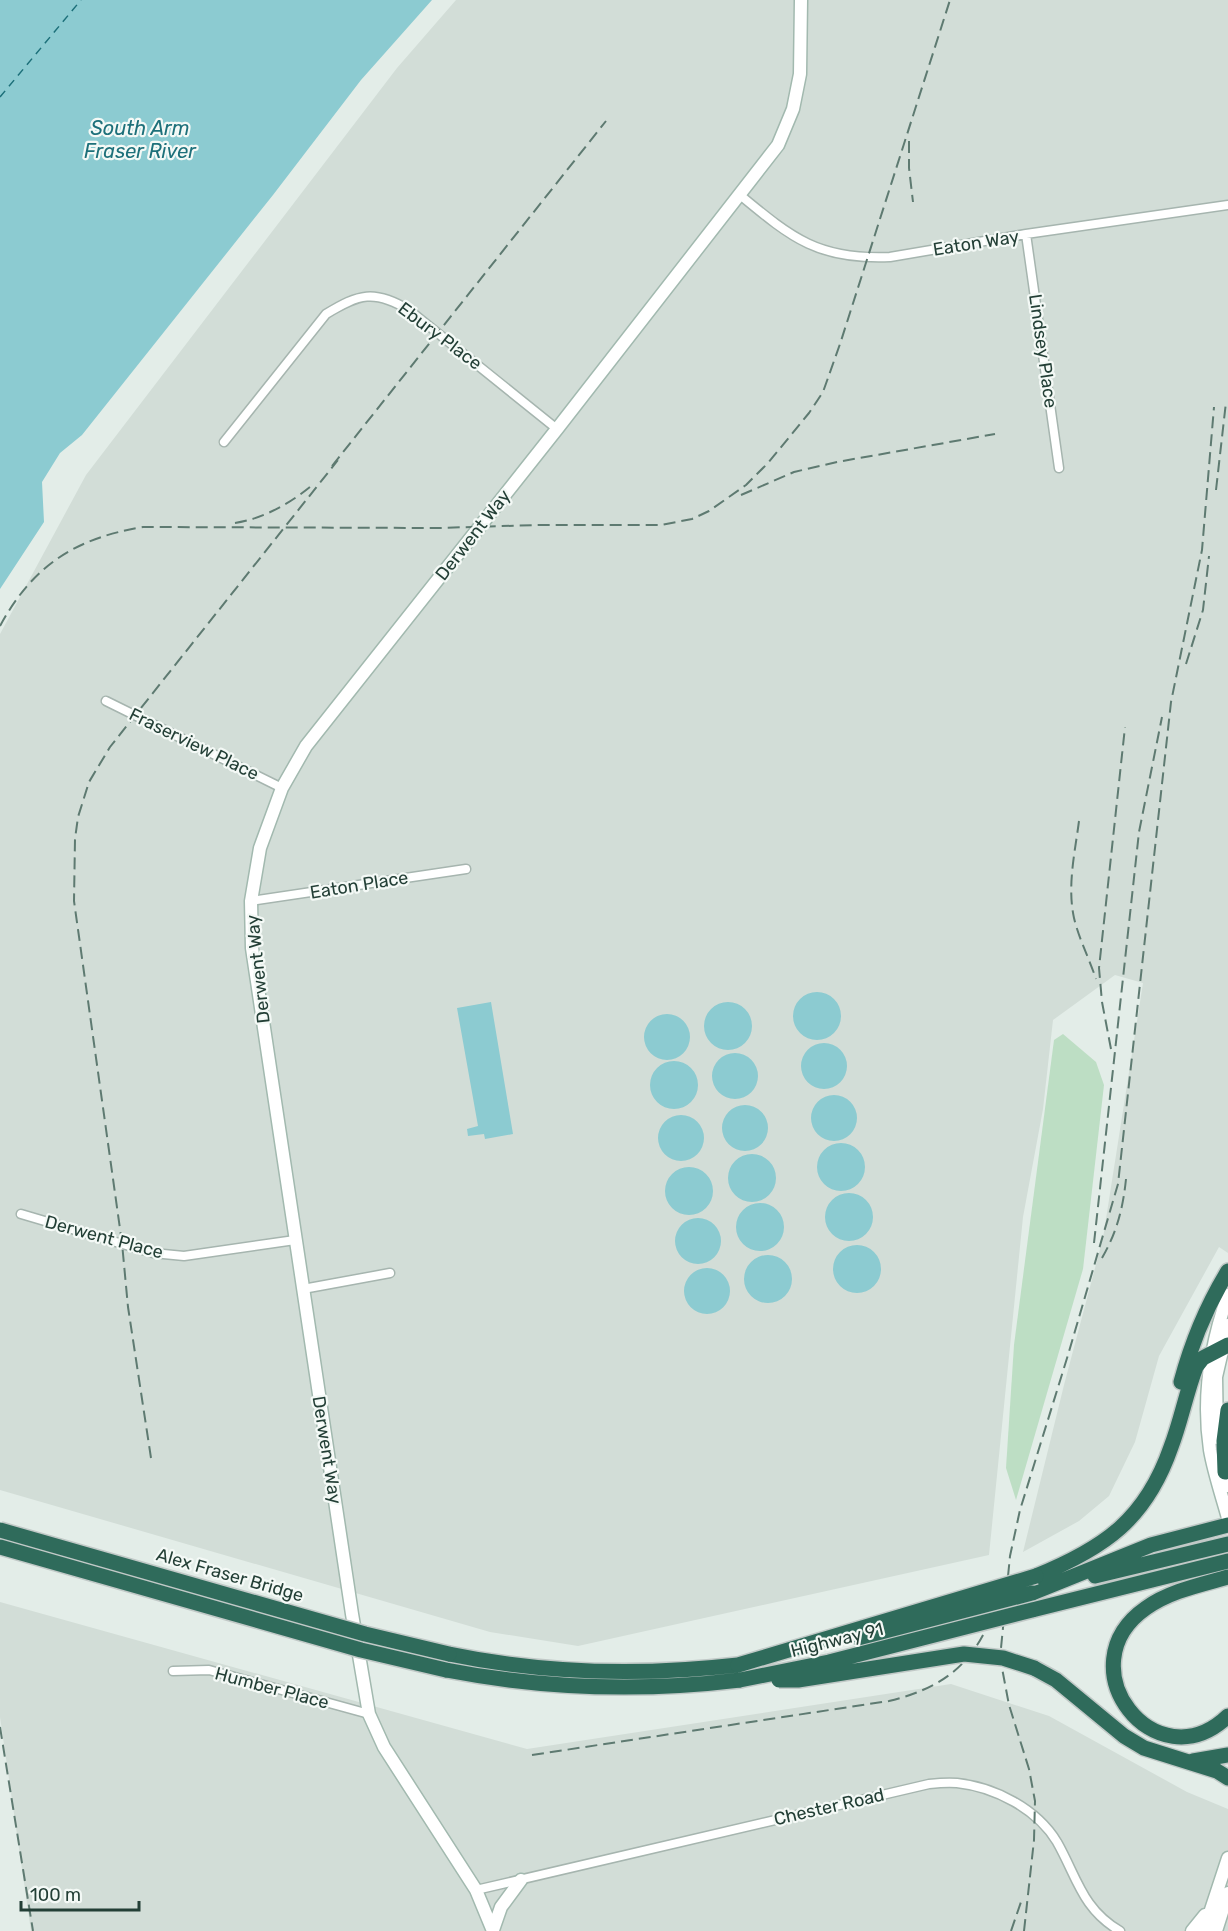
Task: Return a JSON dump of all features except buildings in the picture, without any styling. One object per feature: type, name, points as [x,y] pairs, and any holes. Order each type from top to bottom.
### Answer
[{"type":"highway","points":[[1143,1502],[1164,1442],[1190,1348],[1209,1302],[1228,1270]]},
{"type":"highway","points":[[739,1672],[1036,1576],[1077,1558],[1108,1539],[1132,1517],[1159,1479],[1172,1446],[1196,1367],[1203,1358],[1220,1349]]},
{"type":"highway","points":[[1226,1479],[1224,1440],[1228,1410]]},
{"type":"highway","points":[[1032,1593],[1151,1545],[1228,1525]]},
{"type":"highway","name":"Alex Fraser Bridge","points":[[0,1530],[365,1634],[449,1654]]},
{"type":"highway","points":[[739,1672],[836,1644],[1228,1544]]},
{"type":"highway","name":"Alex Fraser Bridge","points":[[0,1547],[370,1652],[446,1670]]},
{"type":"highway","name":"Highway 91","points":[[446,1670],[513,1682],[592,1688],[651,1688],[739,1672],[829,1662],[1228,1561]]},
{"type":"highway","points":[[1228,1577],[1166,1596],[1145,1609],[1127,1625],[1117,1645],[1113,1664],[1117,1689],[1127,1709],[1137,1721],[1151,1729],[1166,1735],[1183,1736],[1200,1733],[1220,1724],[1228,1716]]},
{"type":"highway","name":"Highway 91","points":[[449,1654],[506,1665],[593,1672],[739,1672]]},
{"type":"highway","points":[[739,1672],[798,1680],[964,1654],[1003,1658],[1034,1668],[1056,1680],[1124,1736],[1144,1748],[1216,1771],[1228,1778]]},
{"type":"highway","points":[[1184,1761],[1199,1761],[1228,1755]]},
{"type":"street","name":"Derwent Way","points":[[493,1931],[476,1890],[384,1747],[369,1714],[252,948],[251,901],[260,848],[282,788],[306,746],[778,145],[793,109],[800,74],[801,0]]},
{"type":"street","name":"Eaton Way","points":[[740,195],[781,229],[796,238],[828,252],[868,258],[890,257],[1026,234],[1228,205]]},
{"type":"street","name":"Lindsey Place","points":[[1026,234],[1059,468]]},
{"type":"street","name":"Ebury Place","points":[[224,442],[326,314],[347,301],[370,296],[391,299],[409,310],[557,429]]},
{"type":"street","name":"Fraserview Place","points":[[106,701],[282,788]]},
{"type":"street","name":"Eaton Place","points":[[251,901],[466,869]]},
{"type":"street","name":"Derwent Place","points":[[21,1214],[153,1253],[184,1256],[295,1239]]},
{"type":"street","points":[[303,1289],[390,1273]]},
{"type":"street","points":[[1226,1479],[1218,1448],[1216,1377],[1228,1295]]},
{"type":"street","points":[[1228,1325],[1207,1378],[1210,1450],[1228,1518]]},
{"type":"street","name":"Humber Place","points":[[173,1671],[209,1670],[369,1714]]},
{"type":"street","name":"Chester Road","points":[[476,1890],[929,1784],[957,1783],[995,1792],[1027,1809],[1056,1840],[1088,1904],[1109,1925],[1120,1931]]},
{"type":"street","points":[[1217,1930],[1228,1858]]},
{"type":"street","points":[[493,1931],[501,1907],[521,1880]]},
{"type":"street","points":[[1192,1931],[1224,1890]]},
{"type":"street","points":[[1204,1931],[1224,1890]]},
{"type":"shaded area","points":[[456,0],[1228,0],[1228,1253],[1219,1247],[1159,1356],[1135,1442],[1109,1496],[1079,1521],[1023,1552],[1103,1238],[1143,983],[1115,975],[1053,1020],[1043,1109],[1023,1217],[989,1555],[578,1646],[490,1632],[0,1490],[0,634],[86,475],[397,68]]},
{"type":"shaded area","points":[[0,1602],[527,1749],[951,1684],[1049,1716],[1187,1792],[1228,1809],[1228,1931],[31,1931],[0,1717]]},
{"type":"green space","points":[[1063,1034],[1096,1062],[1104,1085],[1083,1269],[1016,1500],[1006,1468],[1014,1345],[1054,1040]]},
{"type":"water","name":"South Arm Fraser River","points":[[0,0],[432,0],[361,80],[273,195],[82,435],[60,453],[42,482],[44,522],[0,589]]},
{"type":"water","points":[[817,992],[834,999],[841,1016],[834,1033],[817,1040],[800,1033],[793,1016],[800,999]]},
{"type":"water","points":[[491,1002],[513,1134],[485,1139],[484,1134],[468,1136],[467,1129],[478,1126],[457,1008]]},
{"type":"water","points":[[728,1002],[745,1009],[752,1026],[745,1043],[728,1050],[711,1043],[704,1026],[711,1009]]},
{"type":"water","points":[[667,1014],[676,1015],[683,1021],[689,1028],[689,1046],[683,1053],[676,1059],[667,1060],[658,1059],[651,1053],[645,1046],[644,1037],[645,1028],[651,1021],[658,1015]]},
{"type":"water","points":[[829,1043],[841,1049],[846,1057],[846,1075],[841,1083],[833,1088],[819,1089],[811,1086],[804,1079],[801,1061],[804,1053],[811,1046]]},
{"type":"water","points":[[740,1053],[752,1059],[757,1067],[757,1085],[752,1093],[744,1098],[730,1099],[722,1096],[715,1089],[712,1071],[715,1063],[722,1056]]},
{"type":"water","points":[[674,1061],[691,1068],[698,1085],[691,1102],[674,1109],[657,1102],[650,1085],[657,1068]]},
{"type":"water","points":[[834,1095],[850,1102],[857,1118],[850,1134],[834,1141],[818,1134],[811,1118],[818,1102]]},
{"type":"water","points":[[745,1105],[761,1112],[768,1128],[761,1144],[745,1151],[729,1144],[722,1128],[729,1112]]},
{"type":"water","points":[[681,1115],[697,1122],[704,1138],[697,1154],[681,1161],[665,1154],[658,1138],[665,1122]]},
{"type":"water","points":[[841,1143],[858,1150],[865,1167],[858,1184],[841,1191],[824,1184],[817,1167],[824,1150]]},
{"type":"water","points":[[752,1154],[769,1161],[776,1178],[769,1195],[752,1202],[735,1195],[728,1178],[735,1161]]},
{"type":"water","points":[[689,1167],[706,1174],[713,1191],[706,1208],[689,1215],[672,1208],[665,1191],[672,1174]]},
{"type":"water","points":[[844,1193],[854,1193],[866,1200],[873,1212],[873,1222],[866,1234],[854,1241],[844,1241],[829,1230],[825,1222],[825,1212],[836,1197]]},
{"type":"water","points":[[755,1203],[765,1203],[777,1210],[784,1222],[784,1232],[777,1244],[765,1251],[755,1251],[740,1240],[736,1232],[736,1222],[747,1207]]},
{"type":"water","points":[[703,1218],[715,1224],[720,1232],[720,1250],[715,1258],[707,1263],[693,1264],[685,1261],[678,1254],[675,1236],[678,1228],[685,1221]]},
{"type":"water","points":[[857,1245],[874,1252],[881,1269],[874,1286],[857,1293],[840,1286],[833,1269],[840,1252]]},
{"type":"water","points":[[768,1255],[785,1262],[792,1279],[785,1296],[768,1303],[751,1296],[744,1279],[751,1262]]},
{"type":"water","points":[[707,1268],[723,1275],[730,1291],[723,1307],[707,1314],[691,1307],[684,1291],[691,1275]]},
{"type":"ferry route","points":[[0,97],[81,0]]},
{"type":"railway","points":[[0,626],[27,586],[59,558],[97,539],[143,527],[438,528],[661,525],[692,519],[709,511],[746,485],[768,463],[823,392],[950,0]]},
{"type":"railway","points":[[332,466],[606,121]]},
{"type":"railway","points":[[909,141],[913,202]]},
{"type":"railway","points":[[1216,490],[1226,402]]},
{"type":"railway","points":[[1024,1931],[1034,1840],[1035,1801],[1029,1769],[1009,1705],[1002,1668],[1001,1648],[1010,1556],[1020,1510],[1118,1184],[1171,702],[1202,550],[1214,407]]},
{"type":"railway","points":[[741,495],[794,472],[837,462],[995,434]]},
{"type":"railway","points":[[151,1458],[128,1307],[122,1243],[74,901],[75,839],[78,817],[89,782],[110,747],[338,460]]},
{"type":"railway","points":[[235,523],[275,510],[310,487]]},
{"type":"railway","points":[[1186,664],[1203,610],[1209,556]]},
{"type":"railway","points":[[1094,1243],[1139,832],[1162,717]]},
{"type":"railway","points":[[1111,1049],[1102,1002],[1099,968],[1125,727]]},
{"type":"railway","points":[[1079,821],[1072,869],[1072,906],[1074,918],[1096,979]]},
{"type":"railway","points":[[1102,1258],[1112,1239],[1118,1220],[1126,1179]]},
{"type":"railway","points":[[532,1755],[889,1701],[912,1694],[932,1686],[963,1663],[985,1631],[1001,1588]]},
{"type":"railway","points":[[0,1727],[33,1931]]},
{"type":"railway","points":[[1011,1931],[1022,1899]]}]
